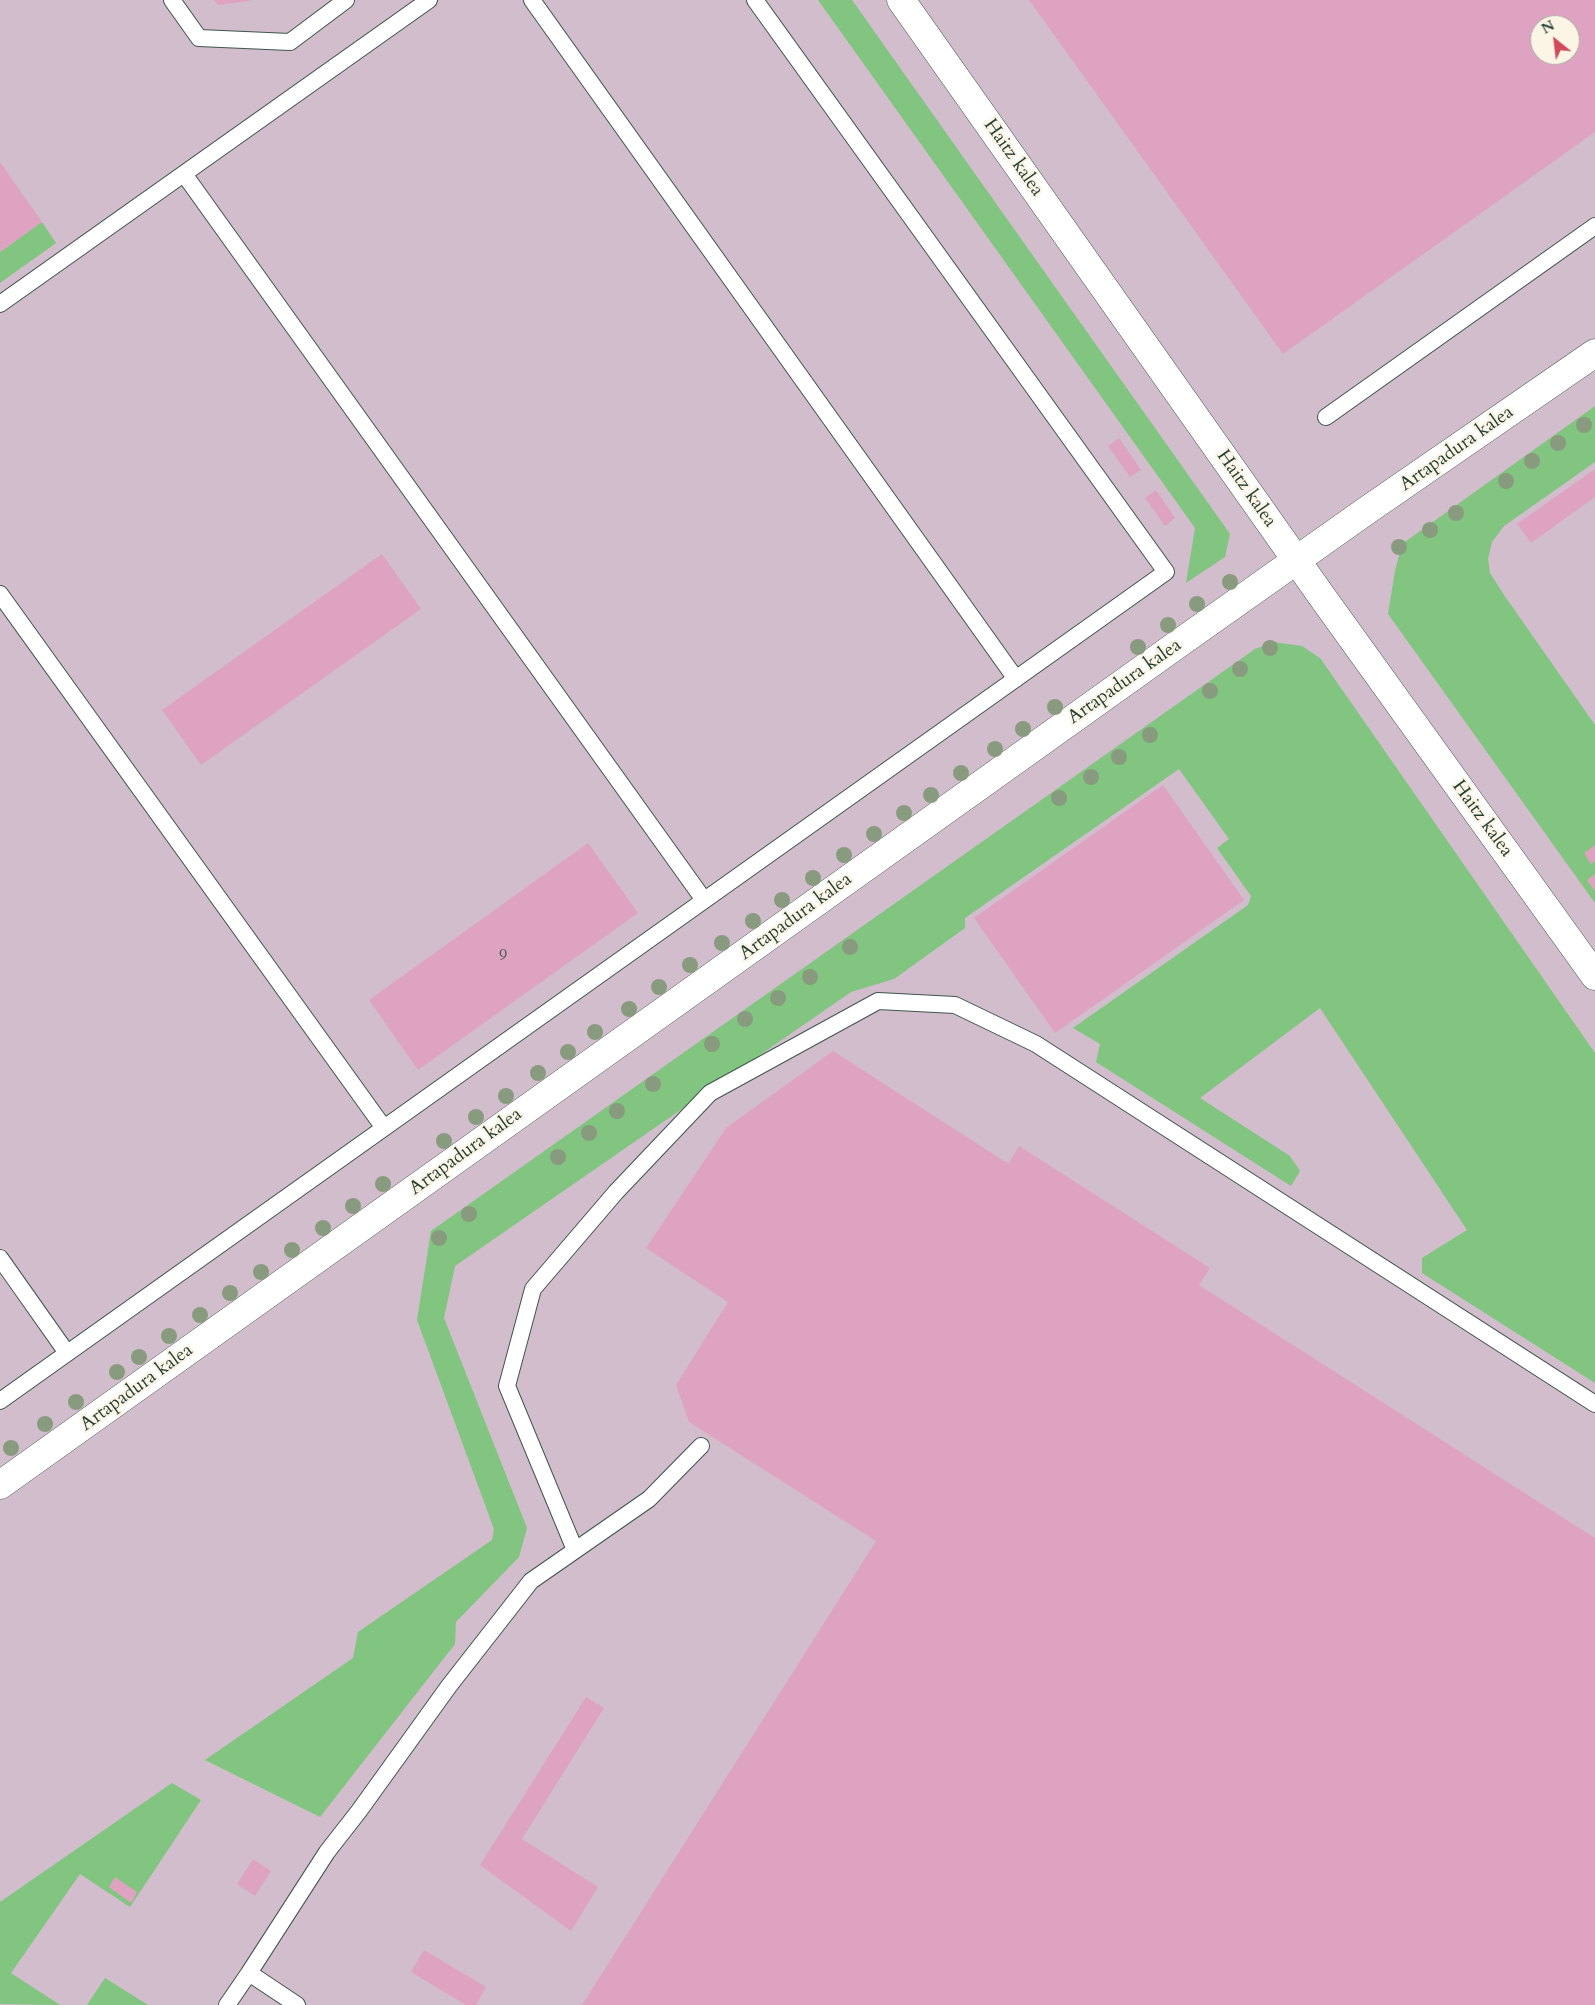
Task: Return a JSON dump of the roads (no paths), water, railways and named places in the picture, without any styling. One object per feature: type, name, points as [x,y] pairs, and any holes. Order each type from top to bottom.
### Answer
[{"type":"street","name":"Haitz kalea","points":[[901,0],[1297,561],[1595,976]]},
{"type":"street","name":"Artapadura kalea","points":[[0,1485],[1178,644],[1595,353]]},
{"type":"lane","points":[[172,0],[199,38],[290,42],[346,0]]},
{"type":"lane","points":[[0,304],[429,0]]},
{"type":"lane","points":[[532,0],[1016,679]]},
{"type":"lane","points":[[0,1401],[1166,572],[755,0]]},
{"type":"lane","points":[[184,174],[704,900]]},
{"type":"lane","points":[[1326,416],[1595,226]]},
{"type":"lane","points":[[0,594],[384,1128]]},
{"type":"lane","points":[[575,1550],[507,1386],[533,1289],[616,1192],[710,1093],[878,1001],[955,1004],[1036,1044],[1595,1404]]},
{"type":"lane","points":[[0,1258],[67,1354]]},
{"type":"lane","points":[[227,2005],[327,1852],[455,1678],[531,1581],[649,1499],[701,1446]]},
{"type":"lane","points":[[249,1973],[297,2005]]}]
